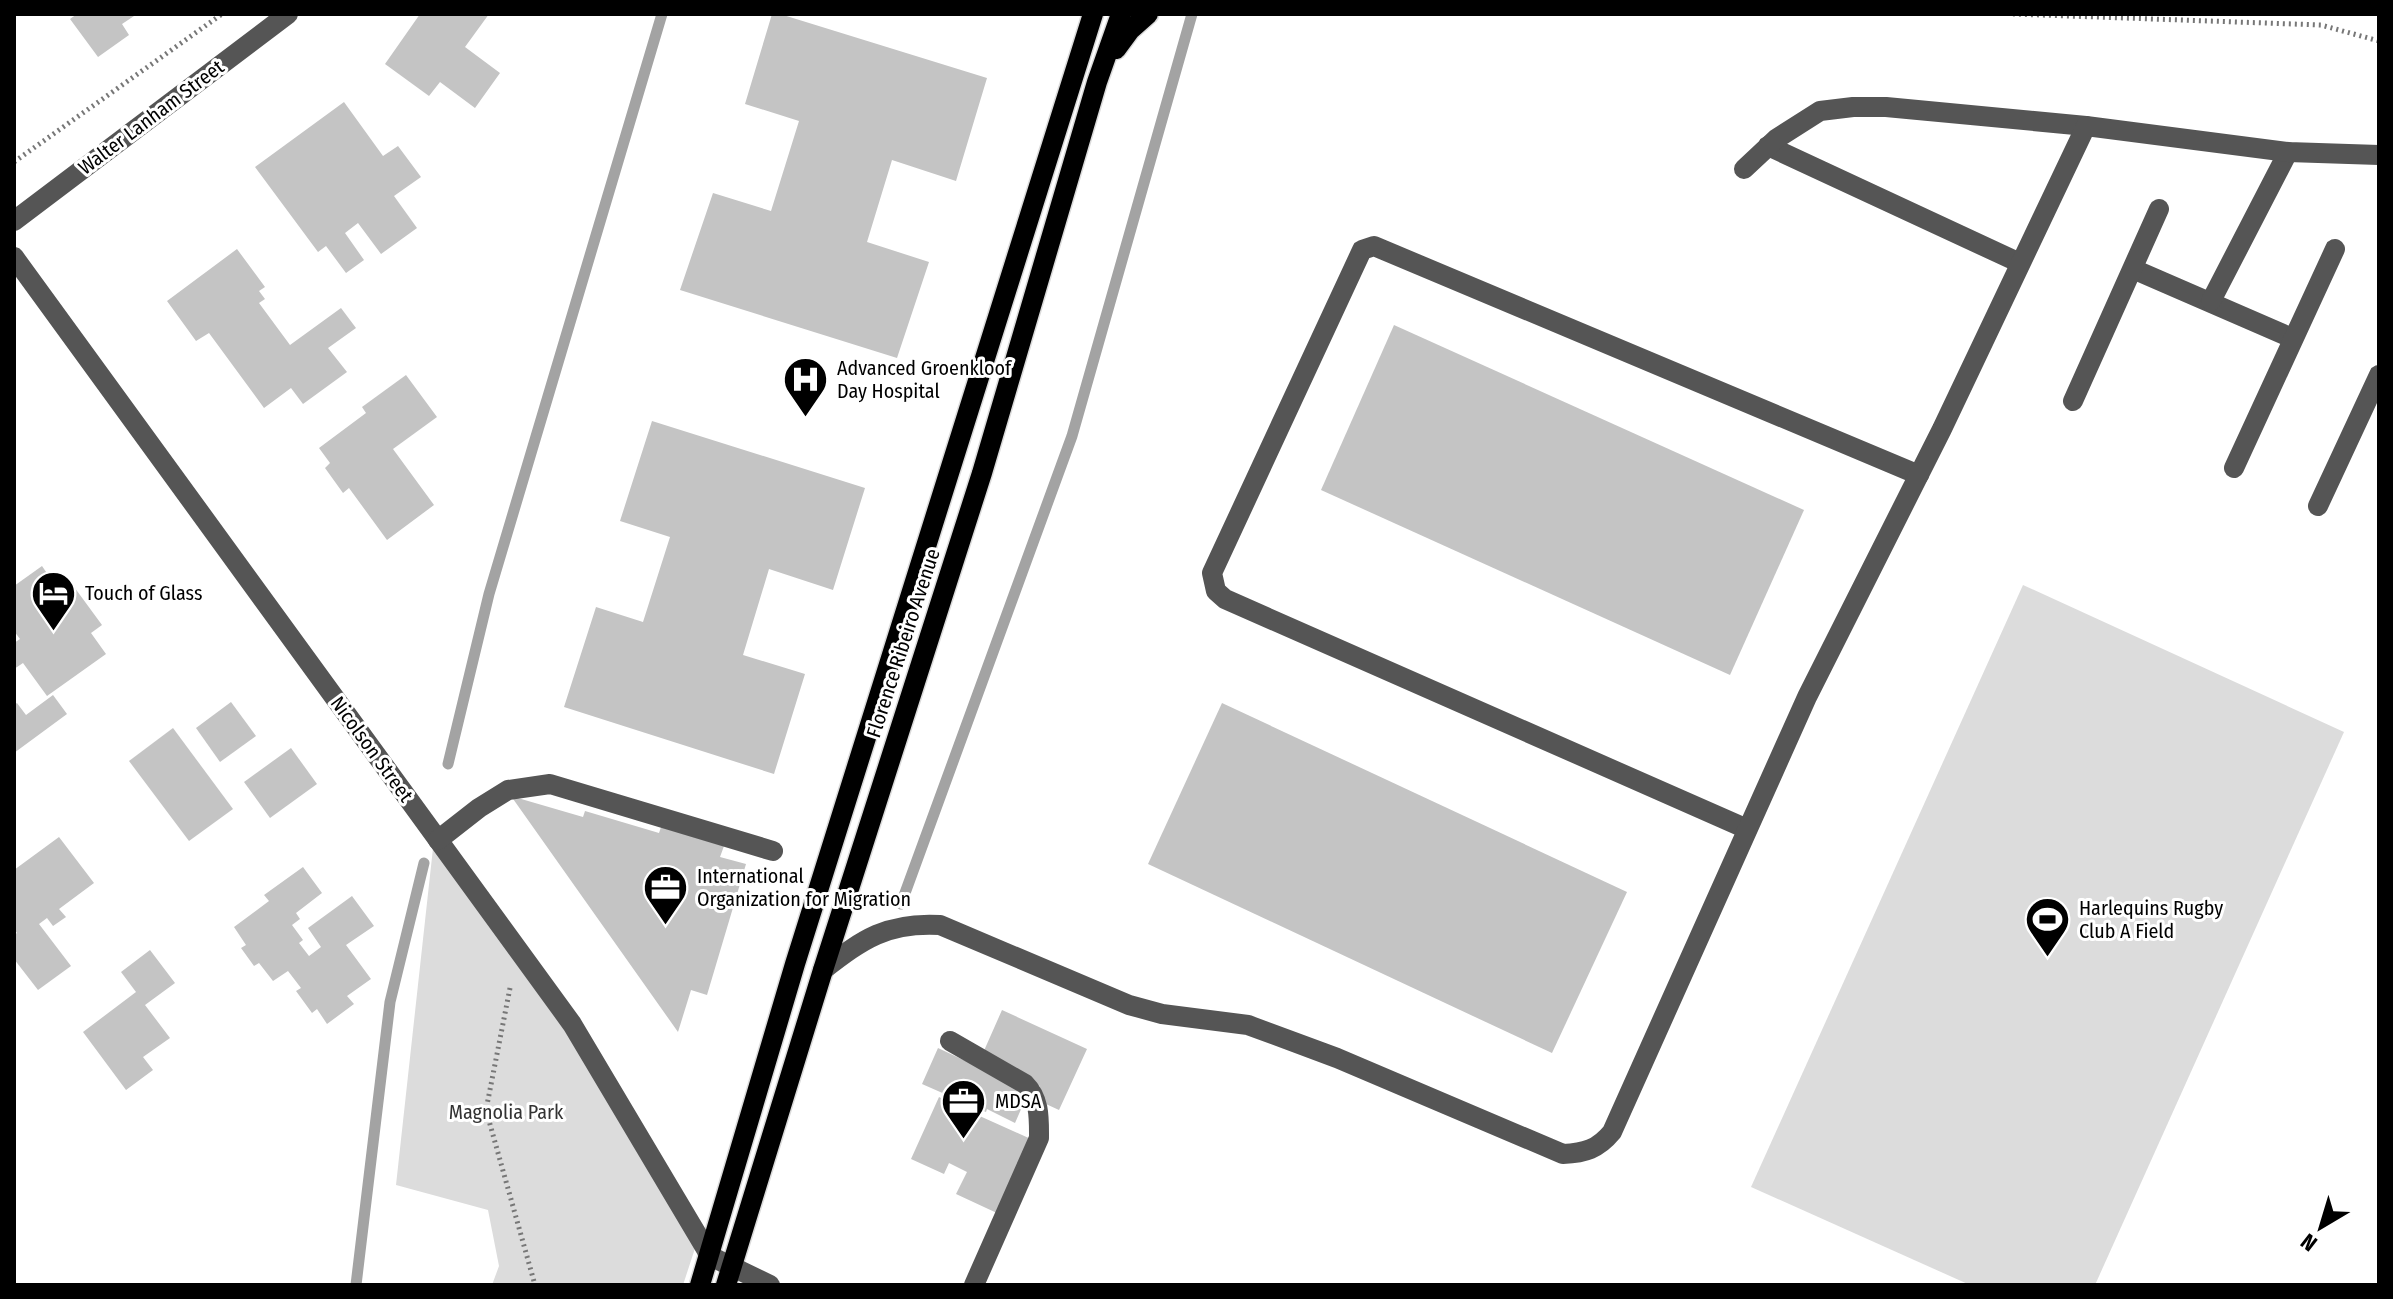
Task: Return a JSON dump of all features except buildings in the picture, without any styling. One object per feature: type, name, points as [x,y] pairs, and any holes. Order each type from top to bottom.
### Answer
[{"type":"main road","name":"Florence Ribeiro Avenue","points":[[700,1285],[795,964],[1093,14]]},
{"type":"main road","name":"Florence Ribeiro Avenue","points":[[729,1277],[823,970],[982,473],[1097,82],[1121,14]]},
{"type":"main road","points":[[1097,82],[1130,30],[1148,14]]},
{"type":"street","name":"Walter Lanham Street","points":[[14,221],[288,14]]},
{"type":"street","points":[[1744,169],[1768,146],[1820,111],[1853,107],[1886,107],[2086,126],[2288,152],[2379,155]]},
{"type":"street","points":[[823,970],[854,946],[889,928],[940,925],[1129,1005],[1162,1014],[1248,1025],[1337,1058],[1563,1154],[1585,1153],[1603,1143],[1612,1132],[1807,697],[1919,475],[2086,126]]},
{"type":"street","points":[[1768,146],[2020,263]]},
{"type":"street","points":[[2211,301],[2288,152]]},
{"type":"street","points":[[2073,401],[2159,209]]},
{"type":"street","points":[[1747,829],[1225,599],[1216,591],[1212,573],[1362,250],[1374,246],[1919,475]]},
{"type":"street","points":[[2234,468],[2335,249]]},
{"type":"street","name":"Nicolson Street","points":[[14,257],[572,1024],[710,1256]]},
{"type":"street","points":[[2133,269],[2292,338]]},
{"type":"street","points":[[2318,506],[2379,375]]},
{"type":"street","points":[[438,840],[508,790],[550,784],[773,851]]},
{"type":"street","points":[[950,1041],[1025,1084],[1031,1090],[1040,1115],[1039,1138],[974,1285]]},
{"type":"street","points":[[710,1256],[729,1277],[770,1285]]},
{"type":"path","points":[[14,162],[222,14]]},
{"type":"path","points":[[2013,14],[2321,25],[2379,41]]},
{"type":"path","points":[[513,975],[486,1110],[535,1285]]},
{"type":"green space","name":"Harlequins Rugby Club A Field","points":[[2023,585],[2344,732],[2095,1285],[1970,1285],[1751,1187]]},
{"type":"green space","name":"Magnolia Park","points":[[435,830],[702,1227],[683,1285],[492,1285],[499,1266],[488,1210],[396,1185]]},
{"type":"waterway","points":[[448,764],[489,594],[662,14]]},
{"type":"waterway","points":[[901,904],[1072,436],[1192,14]]},
{"type":"waterway","points":[[356,1285],[390,1002],[424,863]]},
{"type":"place","name":"Advanced Groenkloof Day Hospital","points":[[806,418]]},
{"type":"place","name":"Touch of Glass","points":[[54,632]]},
{"type":"place","name":"International Organization for Migration","points":[[666,927]]},
{"type":"place","name":"Harlequins Rugby Club A Field","points":[[2048,959]]},
{"type":"place","name":"MDSA","points":[[964,1140]]}]
